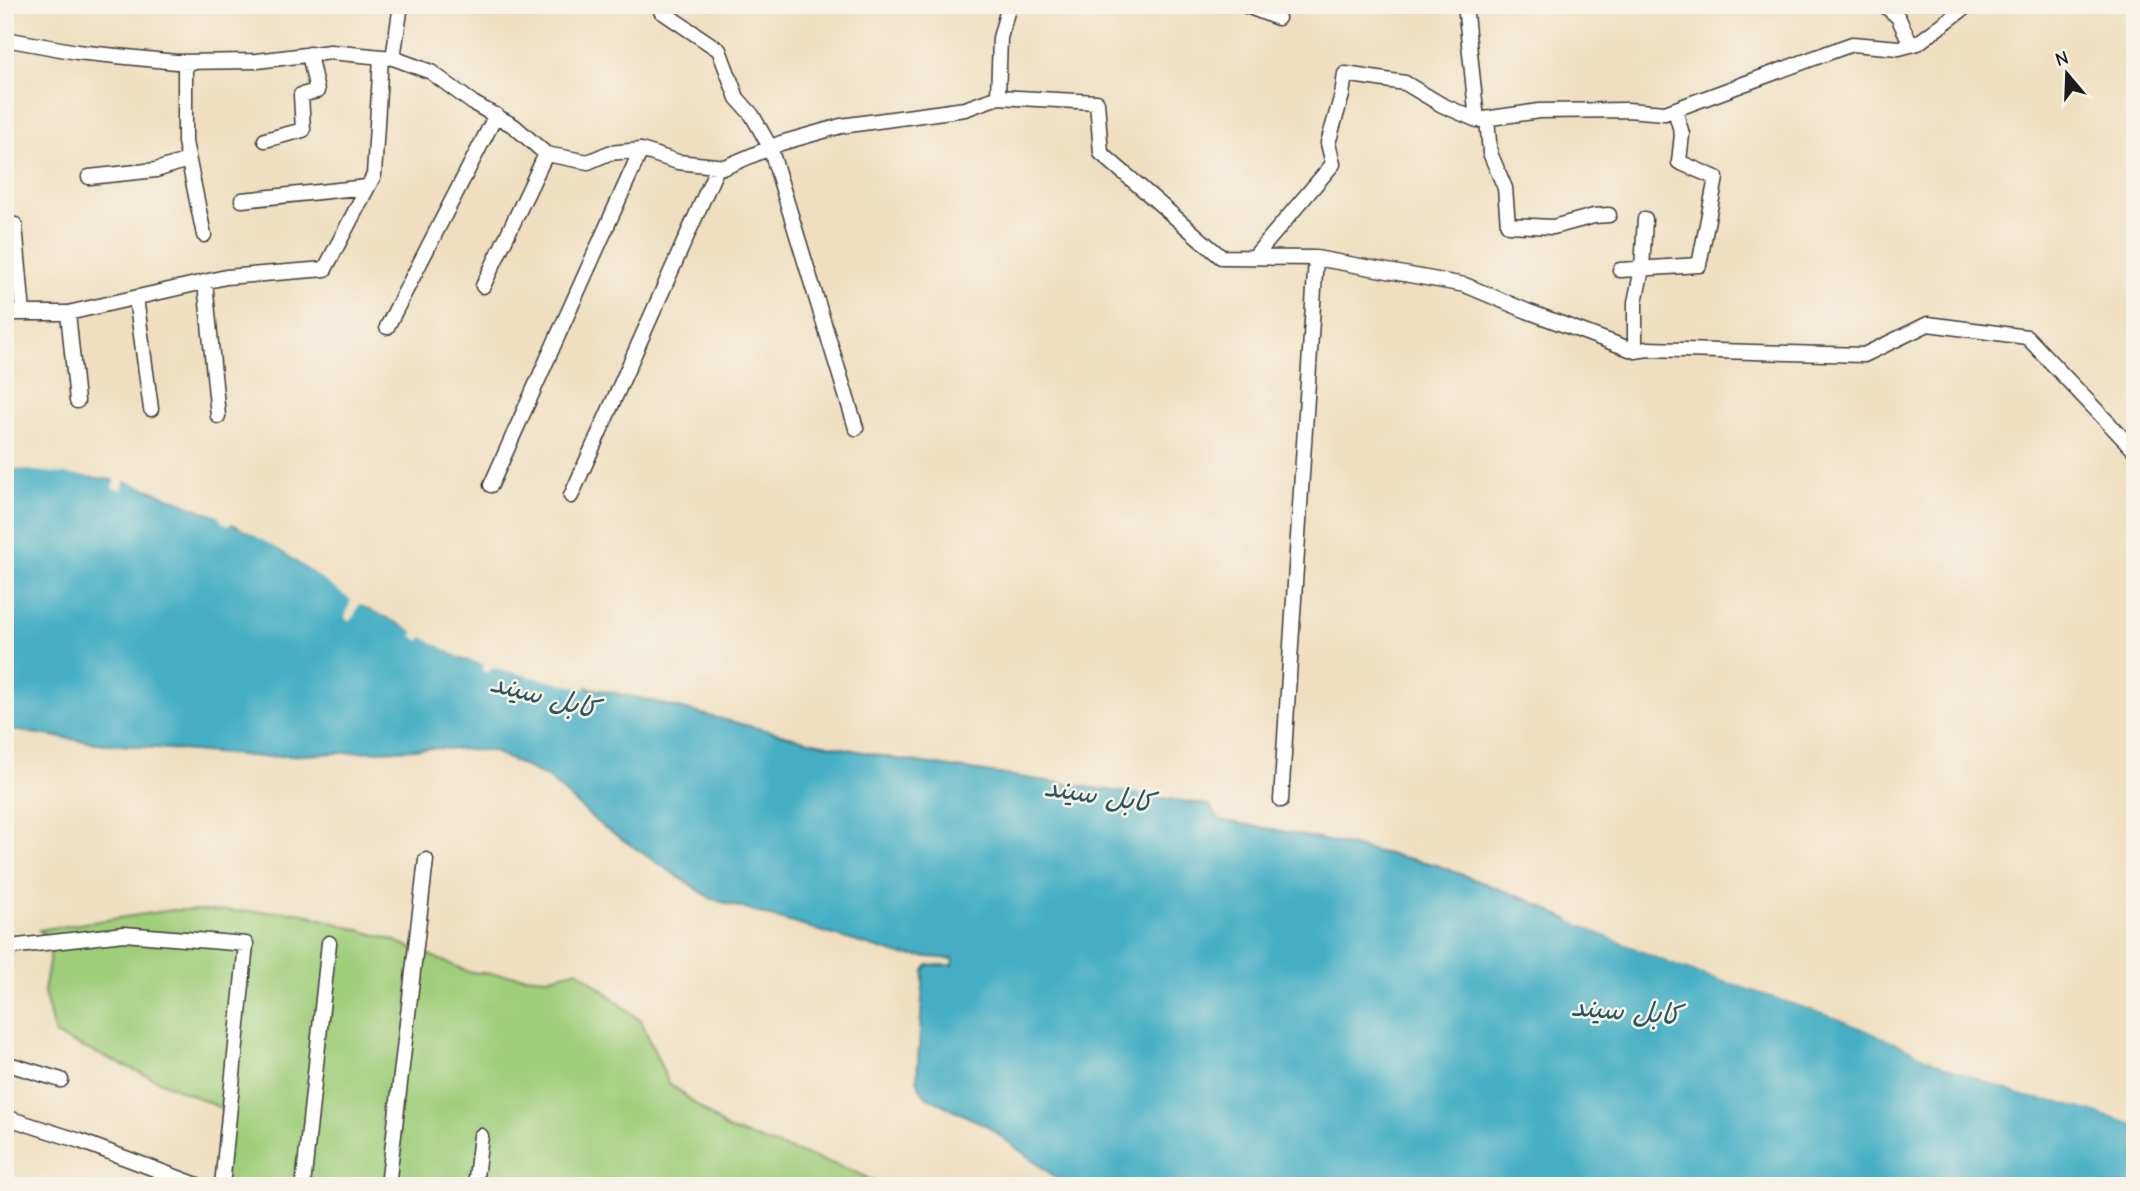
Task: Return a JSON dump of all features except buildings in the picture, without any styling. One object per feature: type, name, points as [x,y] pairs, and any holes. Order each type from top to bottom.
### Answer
[{"type":"street","points":[[5,313],[68,313],[226,277],[326,269],[374,175],[387,58],[401,5]]},
{"type":"street","points":[[998,97],[1000,38],[1009,5]]},
{"type":"street","points":[[1244,5],[1278,18]]},
{"type":"street","points":[[1465,5],[1482,120],[1490,153],[1505,188],[1508,225],[1553,227],[1594,216],[1609,215]]},
{"type":"street","points":[[1884,5],[1898,16],[1911,44]]},
{"type":"street","points":[[1254,257],[1333,164],[1328,143],[1342,95],[1345,74],[1405,83],[1441,105],[1482,120],[1539,111],[1627,110],[1665,113],[1852,44],[1899,48],[1918,43],[1967,6]]},
{"type":"street","points":[[661,10],[719,50],[737,98],[752,115],[770,147],[856,428]]},
{"type":"street","points":[[6,44],[110,57],[185,62],[246,61],[330,52],[387,58],[431,72],[473,103],[514,126],[547,154],[588,162],[609,153],[641,150],[678,162],[725,167],[770,147],[841,126],[965,108],[998,97],[1097,102],[1101,153],[1221,257],[1316,258],[1465,285],[1635,351],[1648,349],[1864,355],[1928,324],[2027,337],[2135,451]]},
{"type":"street","points":[[265,140],[303,130],[301,95],[317,91],[309,54]]},
{"type":"street","points":[[185,62],[185,142],[204,235]]},
{"type":"street","points":[[1620,270],[1699,265],[1716,178],[1679,162],[1682,134],[1675,110]]},
{"type":"street","points":[[387,327],[496,115]]},
{"type":"street","points":[[491,485],[641,150]]},
{"type":"street","points":[[483,286],[547,154]]},
{"type":"street","points":[[89,177],[156,170],[188,159]]},
{"type":"street","points":[[571,496],[718,166]]},
{"type":"street","points":[[242,200],[367,187]]},
{"type":"street","points":[[1635,351],[1635,302],[1642,268],[1645,219]]},
{"type":"street","points":[[5,224],[16,225],[23,313]]},
{"type":"street","points":[[1281,800],[1316,258]]},
{"type":"street","points":[[205,282],[218,416]]},
{"type":"street","points":[[136,298],[151,409]]},
{"type":"street","points":[[68,313],[77,401]]},
{"type":"street","points":[[388,1186],[426,860]]},
{"type":"street","points":[[5,950],[18,946],[124,934],[246,944],[222,1186]]},
{"type":"street","points":[[303,1186],[329,943]]},
{"type":"street","points":[[5,1063],[61,1080]]},
{"type":"street","points":[[5,1117],[200,1186]]},
{"type":"street","points":[[475,1186],[481,1136]]},
{"type":"green space","points":[[172,910],[298,912],[393,940],[469,972],[547,978],[578,970],[641,1021],[668,1082],[727,1129],[848,1169],[885,1186],[212,1186],[223,1109],[55,1035],[44,992],[52,944],[39,930]]},
{"type":"water","name":"کابل سيند","points":[[5,468],[61,472],[133,483],[218,516],[267,541],[359,604],[461,658],[492,668],[639,698],[809,741],[897,759],[1209,805],[1220,820],[1434,864],[1528,900],[1678,966],[1835,1017],[1945,1066],[2026,1096],[2066,1103],[2135,1124],[2135,1186],[1067,1186],[987,1126],[927,1097],[920,1088],[917,1078],[924,970],[928,965],[953,965],[954,959],[901,955],[712,899],[599,824],[547,777],[492,751],[435,748],[263,757],[97,743],[5,729]]},
{"type":"pier","points":[[5,465],[116,476],[155,487],[255,530],[353,597],[463,655],[493,665],[587,685],[586,689],[492,668],[487,673],[482,670],[484,665],[461,658],[422,637],[420,641],[412,636],[414,632],[359,604],[349,621],[345,618],[351,600],[282,551],[233,523],[228,525],[218,516],[153,490],[125,481],[121,490],[112,488],[115,479],[15,469],[10,481],[5,479]]},
{"type":"pier","points":[[1572,918],[1679,963],[1837,1014],[1894,1037],[1947,1063],[2027,1093],[2067,1099],[2135,1120],[2135,1124],[2066,1103],[2026,1096],[1945,1066],[1835,1017],[1678,966],[1569,920]]}]
